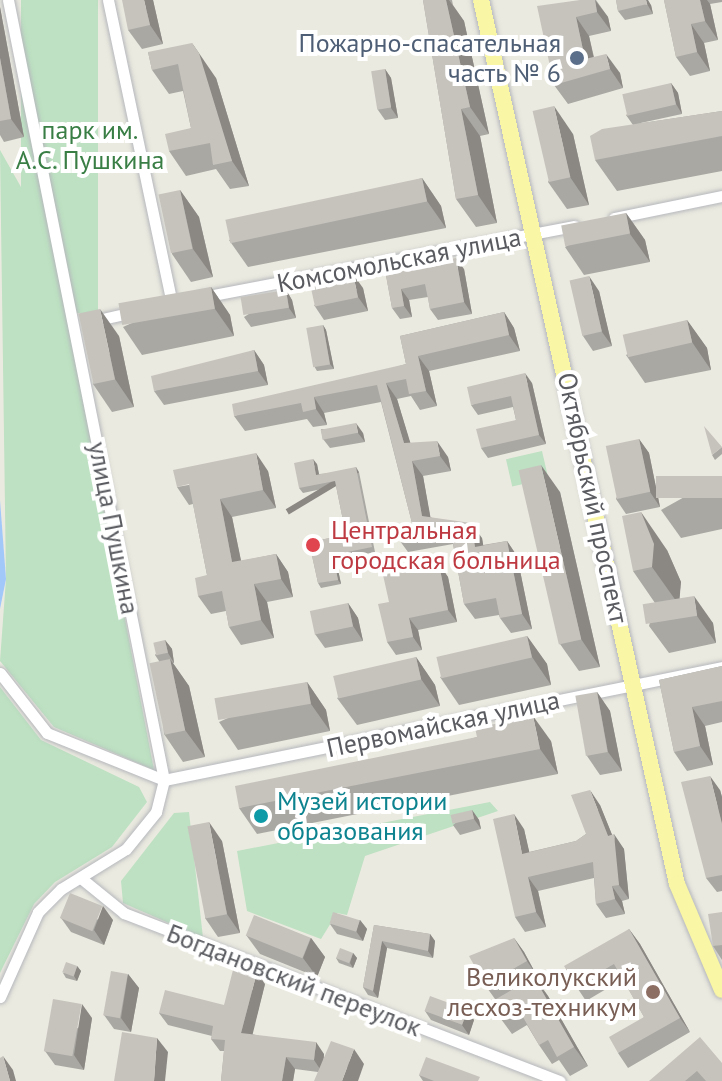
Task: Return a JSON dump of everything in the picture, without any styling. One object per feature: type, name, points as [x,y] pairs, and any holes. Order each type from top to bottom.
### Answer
[{"type":"main road","name":"Октябрьский проспект","points":[[481,0],[683,904],[722,990]]},
{"type":"street","name":"улица Пушкина","points":[[0,997],[38,912],[126,849],[156,812],[164,780],[76,324],[8,0]]},
{"type":"street","points":[[108,0],[172,304]]},
{"type":"street","name":"Комсомольская улица","points":[[76,324],[722,196]]},
{"type":"street","name":"Первомайская улица","points":[[164,780],[722,667]]},
{"type":"street","points":[[0,673],[47,733],[164,780]]},
{"type":"street","name":"Богдановский переулок","points":[[82,879],[124,913],[560,1081]]},
{"type":"green space","name":"парк им. А.С. Пушкина","points":[[21,0],[98,0],[98,313],[21,313]]},
{"type":"green space","points":[[0,150],[38,217],[68,322],[154,770],[54,727],[0,661],[6,579]]},
{"type":"green space","points":[[542,451],[548,478],[512,487],[506,459]]},
{"type":"green space","points":[[0,687],[41,740],[139,787],[147,802],[112,847],[55,882],[34,904],[0,973]]},
{"type":"green space","points":[[490,802],[498,811],[365,856],[347,915],[337,913],[321,939],[247,911],[237,851]]},
{"type":"green space","points":[[189,812],[203,938],[123,903],[121,881],[174,813]]},
{"type":"water","points":[[0,500],[6,579],[0,609]]},
{"type":"building","points":[[122,0],[144,0],[150,25],[128,30]]},
{"type":"building","points":[[423,0],[446,0],[470,107],[461,109],[478,195],[456,199]]},
{"type":"building","points":[[595,0],[597,12],[576,17],[585,59],[606,54],[610,69],[554,85],[537,6]]},
{"type":"building","points":[[616,0],[646,0],[647,4],[618,11]]},
{"type":"building","points":[[664,0],[700,0],[705,21],[691,24],[697,52],[676,57]]},
{"type":"building","points":[[192,43],[199,53],[232,161],[213,165],[210,143],[169,151],[165,134],[191,128],[178,64],[152,70],[148,52]]},
{"type":"building","points":[[0,58],[11,119],[0,121]]},
{"type":"building","points":[[385,69],[391,108],[377,110],[371,71]]},
{"type":"building","points":[[671,83],[676,104],[627,116],[622,94]]},
{"type":"building","points":[[554,106],[570,177],[549,182],[533,111]]},
{"type":"building","points":[[722,111],[722,136],[595,160],[590,136],[602,129]]},
{"type":"building","points":[[422,178],[427,201],[230,243],[225,220]]},
{"type":"building","points":[[180,190],[192,249],[171,253],[158,195]]},
{"type":"building","points":[[626,213],[630,234],[565,246],[561,226]]},
{"type":"building","points":[[456,258],[464,302],[430,309],[425,284],[401,289],[404,306],[392,308],[385,270]]},
{"type":"building","points":[[353,274],[358,297],[315,307],[310,283]]},
{"type":"building","points":[[589,276],[602,332],[582,336],[570,280]]},
{"type":"building","points":[[211,287],[215,309],[122,325],[118,303]]},
{"type":"building","points":[[286,290],[289,308],[243,315],[241,297]]},
{"type":"building","points":[[100,309],[115,379],[93,384],[78,314]]},
{"type":"building","points":[[504,312],[509,335],[418,356],[426,391],[409,394],[406,379],[386,383],[404,443],[437,441],[440,456],[412,461],[422,516],[471,523],[475,547],[507,541],[522,614],[500,618],[496,598],[464,604],[450,527],[397,537],[395,526],[412,523],[377,385],[314,397],[316,409],[303,412],[301,403],[234,416],[232,404],[406,364],[400,336]]},
{"type":"building","points":[[687,320],[692,342],[628,357],[623,335]]},
{"type":"building","points":[[323,325],[330,364],[313,367],[306,328]]},
{"type":"building","points":[[254,350],[258,371],[154,391],[151,376]]},
{"type":"building","points":[[525,373],[539,435],[481,448],[476,429],[516,420],[511,396],[471,405],[467,387]]},
{"type":"building","points":[[356,423],[358,433],[323,440],[321,430]]},
{"type":"building","points":[[704,426],[722,447],[712,455]]},
{"type":"building","points":[[639,439],[650,492],[617,499],[606,446]]},
{"type":"building","points":[[256,453],[263,490],[220,499],[232,562],[276,554],[281,579],[254,584],[261,620],[229,627],[222,591],[198,596],[195,578],[207,575],[189,484],[177,487],[173,470]]},
{"type":"building","points":[[313,459],[316,475],[356,467],[372,547],[333,555],[338,580],[318,583],[309,542],[346,535],[335,481],[299,488],[294,463]]},
{"type":"building","points":[[541,465],[581,639],[559,645],[519,470]]},
{"type":"building","points":[[656,476],[722,476],[722,498],[656,498]]},
{"type":"building","points":[[641,512],[654,544],[652,567],[633,571],[622,516]]},
{"type":"building","points":[[439,564],[448,610],[409,618],[413,637],[387,642],[378,604],[389,602],[383,575]]},
{"type":"building","points":[[694,596],[697,616],[646,624],[643,604]]},
{"type":"building","points":[[348,603],[353,626],[315,635],[310,611]]},
{"type":"building","points":[[527,636],[532,657],[441,678],[436,657]]},
{"type":"building","points":[[165,640],[168,653],[156,655],[153,643]]},
{"type":"building","points":[[416,657],[421,679],[338,699],[333,676]]},
{"type":"building","points":[[170,659],[185,730],[165,735],[149,663]]},
{"type":"building","points":[[722,666],[722,701],[692,707],[700,746],[674,752],[659,680]]},
{"type":"building","points":[[307,682],[311,704],[218,720],[214,698]]},
{"type":"building","points":[[597,692],[608,752],[586,756],[575,696]]},
{"type":"building","points":[[533,716],[540,749],[239,808],[235,786],[477,737],[475,728]]},
{"type":"building","points":[[710,776],[722,824],[722,875],[706,878],[681,782]]},
{"type":"building","points":[[590,790],[608,836],[614,834],[619,885],[612,886],[615,899],[596,904],[593,862],[528,877],[536,912],[515,917],[493,819],[514,814],[522,854],[576,841],[586,834],[571,795]]},
{"type":"building","points":[[472,810],[474,819],[453,824],[451,815]]},
{"type":"building","points":[[209,822],[227,914],[205,918],[187,826]]},
{"type":"building","points":[[70,893],[102,906],[92,931],[60,918]]},
{"type":"building","points":[[333,912],[360,920],[356,932],[329,923]]},
{"type":"building","points":[[722,912],[722,945],[713,946],[708,914]]},
{"type":"building","points":[[254,915],[311,938],[302,958],[246,935]]},
{"type":"building","points":[[374,925],[430,934],[428,951],[382,941],[373,991],[363,987]]},
{"type":"building","points":[[629,929],[680,1018],[618,1053],[609,1037],[644,1017],[614,964],[576,986],[564,966]]},
{"type":"building","points":[[514,938],[527,961],[485,985],[469,956]]},
{"type":"building","points":[[340,948],[353,953],[349,963],[336,958]]},
{"type":"building","points":[[66,962],[77,966],[74,976],[62,972]]},
{"type":"building","points":[[234,966],[257,972],[241,1033],[316,1042],[314,1060],[286,1057],[282,1081],[221,1081],[225,1040],[211,1039],[213,1026],[159,1013],[165,990],[224,1005]]},
{"type":"building","points":[[111,971],[128,974],[120,1018],[103,1015]]},
{"type":"building","points":[[534,977],[574,1047],[557,1057],[548,1040],[539,1045],[516,1005],[498,1015],[491,1002]]},
{"type":"building","points":[[430,996],[468,1010],[462,1025],[425,1011]]},
{"type":"building","points":[[53,999],[82,1004],[72,1056],[44,1051]]},
{"type":"building","points":[[122,1032],[157,1038],[154,1081],[114,1081]]},
{"type":"building","points":[[700,1037],[722,1063],[722,1081],[706,1081],[697,1071],[685,1081],[649,1081]]},
{"type":"building","points":[[331,1041],[354,1049],[342,1081],[314,1081]]},
{"type":"building","points":[[3,1056],[10,1081],[0,1081],[0,1058]]},
{"type":"building","points":[[426,1057],[480,1077],[478,1081],[434,1081],[419,1075]]},
{"type":"place","name":"Пожарно-спасательная часть № 6","points":[[577,58]]},
{"type":"place","name":"Центральная городская больница","points":[[313,545]]},
{"type":"place","name":"Музей истории образования","points":[[261,816]]},
{"type":"place","name":"Великолукский лесхоз-техникум","points":[[653,992]]}]
